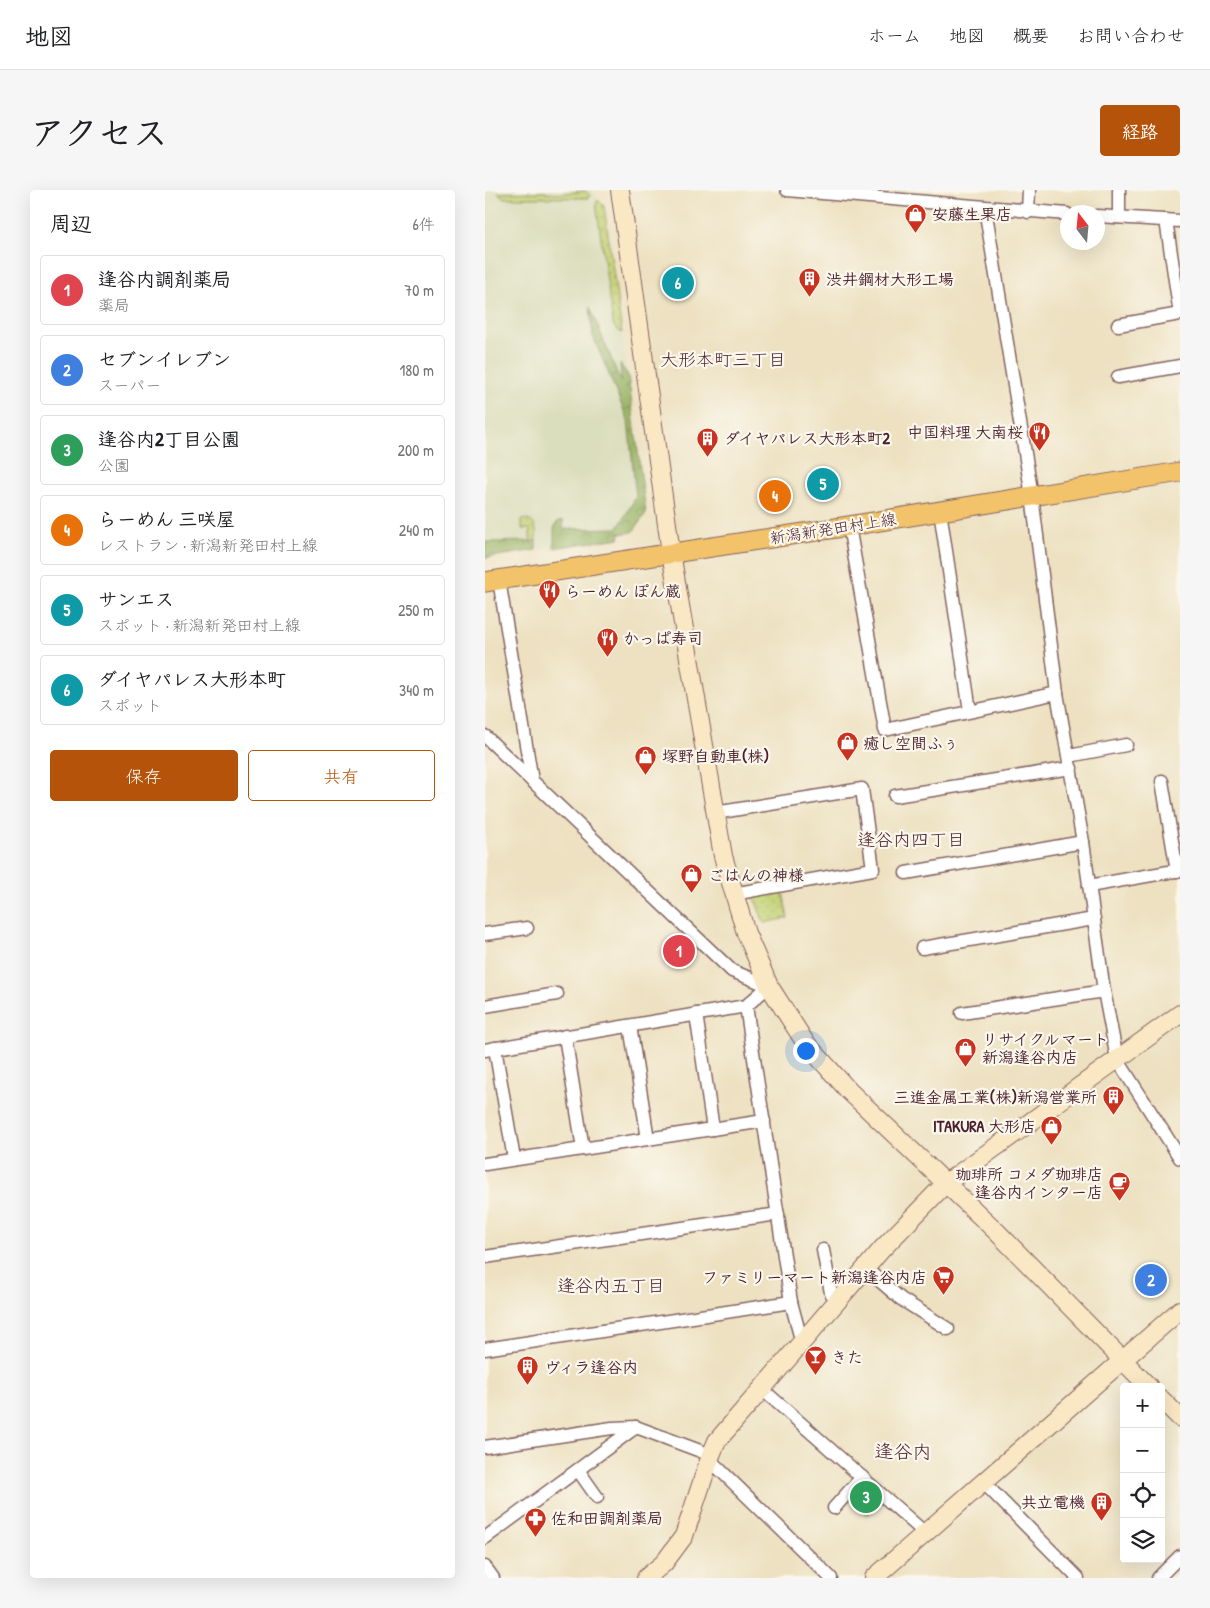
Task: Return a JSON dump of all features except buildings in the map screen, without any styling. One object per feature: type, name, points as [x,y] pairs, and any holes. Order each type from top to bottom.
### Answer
[{"type":"main road","name":"新潟新発田村上線","points":[[492,581],[849,526],[1180,472]]},
{"type":"street","points":[[620,190],[671,553],[723,856],[745,933],[769,986],[805,1042],[849,1090],[997,1232],[1145,1383]]},
{"type":"street","points":[[787,190],[844,193],[985,208],[1060,214]]},
{"type":"street","points":[[935,203],[936,190]]},
{"type":"street","points":[[1028,212],[1029,190]]},
{"type":"street","points":[[1119,190],[1119,217]]},
{"type":"street","points":[[985,208],[1031,496],[1057,693],[1083,842],[1104,991],[1117,1059],[1180,1158]]},
{"type":"street","points":[[1105,216],[1180,221]]},
{"type":"street","points":[[1118,325],[1180,314],[1166,220]]},
{"type":"street","points":[[1118,377],[1180,366]]},
{"type":"street","points":[[940,511],[970,711]]},
{"type":"street","points":[[849,526],[885,730],[1057,693]]},
{"type":"street","points":[[492,581],[533,781]]},
{"type":"street","points":[[485,736],[732,971],[769,986]]},
{"type":"street","points":[[895,796],[1070,762],[1126,745]]},
{"type":"street","points":[[1089,886],[1179,871],[1162,781]]},
{"type":"street","points":[[715,813],[862,789],[873,869],[733,894]]},
{"type":"street","points":[[906,873],[1083,842]]},
{"type":"street","points":[[922,948],[1094,919]]},
{"type":"street","points":[[485,934],[527,928]]},
{"type":"street","points":[[514,1160],[490,1049],[746,1006],[769,986]]},
{"type":"street","points":[[962,1013],[1104,991]]},
{"type":"street","points":[[485,1006],[557,994]]},
{"type":"street","points":[[746,1006],[791,1302],[802,1343]]},
{"type":"street","points":[[696,1014],[713,1129]]},
{"type":"street","points":[[647,1578],[664,1562],[685,1536],[717,1441],[865,1268],[946,1183],[1180,1014]]},
{"type":"street","points":[[630,1026],[648,1139]]},
{"type":"street","points":[[565,1036],[583,1149]]},
{"type":"street","points":[[485,1164],[764,1122]]},
{"type":"street","points":[[485,1257],[778,1214]]},
{"type":"street","points":[[823,1250],[831,1292],[838,1300]]},
{"type":"street","points":[[865,1268],[901,1299],[948,1329]]},
{"type":"street","points":[[485,1350],[791,1302]]},
{"type":"street","points":[[874,1578],[1180,1310]]},
{"type":"street","points":[[762,1389],[925,1532]]},
{"type":"street","points":[[1165,1403],[1180,1418]]},
{"type":"street","points":[[485,1538],[636,1427]]},
{"type":"street","points":[[485,1447],[612,1428],[636,1427],[710,1458],[831,1578]]},
{"type":"street","points":[[578,1470],[597,1497]]},
{"type":"street","points":[[834,1508],[862,1477]]},
{"type":"street","points":[[983,1482],[1078,1578]]},
{"type":"street","points":[[1158,1578],[1180,1556]]},
{"type":"street","points":[[485,1567],[493,1578]]},
{"type":"shaded area","points":[[485,190],[591,190],[604,206],[646,513],[633,532],[619,534],[620,538],[485,558]]},
{"type":"green space","points":[[585,191],[590,195],[588,198],[504,198],[498,193],[545,192],[557,194]]},
{"type":"green space","points":[[598,200],[604,206],[622,333],[613,324],[596,203]]},
{"type":"green space","points":[[590,307],[621,382],[620,364],[628,375],[646,513],[633,532],[619,534],[620,538],[554,548],[554,528],[558,521],[563,520],[563,529],[618,528],[636,497],[628,421],[593,336]]},
{"type":"green space","points":[[522,519],[530,521],[535,526],[536,541],[530,541],[530,529],[522,529]]},
{"type":"green space","points":[[536,541],[536,550],[485,558],[485,542]]},
{"type":"green space","points":[[782,886],[788,918],[764,923],[752,891]]},
{"type":"green space","points":[[862,1478],[885,1498],[868,1515],[846,1496]]},
{"type":"place","name":"安藤生果店","points":[[916,233]]},
{"type":"place","name":"ダイヤパレス大形本町","points":[[678,283]]},
{"type":"place","name":"渋井鋼材大形工場","points":[[810,298]]},
{"type":"place","name":"中国料理 大南桜","points":[[1039,451]]},
{"type":"place","name":"ダイヤパレス大形本町2","points":[[708,457]]},
{"type":"place","name":"サンエス","points":[[823,484]]},
{"type":"place","name":"らーめん 三咲屋","points":[[775,496]]},
{"type":"place","name":"らーめん ぽん蔵","points":[[549,610]]},
{"type":"place","name":"かっぱ寿司","points":[[607,657]]},
{"type":"place","name":"癒し空間ふぅ","points":[[847,762]]},
{"type":"place","name":"塚野自動車(株)","points":[[646,775]]},
{"type":"place","name":"ごはんの神様","points":[[692,894]]},
{"type":"place","name":"逢谷内調剤薬局","points":[[679,951]]},
{"type":"place","name":"リサイクルマート 新潟逢谷内店","points":[[966,1067]]},
{"type":"place","name":"三進金属工業(株)新潟営業所","points":[[1113,1116]]},
{"type":"place","name":"ITAKURA 大形店","points":[[1052,1145]]},
{"type":"place","name":"珈琲所 コメダ珈琲店 逢谷内インター店","points":[[1119,1202]]},
{"type":"place","name":"セブンイレブン","points":[[1151,1280]]},
{"type":"place","name":"ファミリーマート新潟逢谷内店","points":[[943,1296]]},
{"type":"place","name":"きた","points":[[815,1376]]},
{"type":"place","name":"ヴィラ逢谷内","points":[[528,1386]]},
{"type":"place","name":"逢谷内2丁目公園","points":[[866,1497]]},
{"type":"place","name":"共立電機","points":[[1101,1521]]},
{"type":"place","name":"佐和田調剤薬局","points":[[535,1537]]},
{"type":"district","name":"大形本町三丁目","points":[[723,359]]},
{"type":"district","name":"逢谷内四丁目","points":[[911,839]]},
{"type":"district","name":"逢谷内五丁目","points":[[611,1285]]},
{"type":"district","name":"逢谷内","points":[[903,1451]]}]
